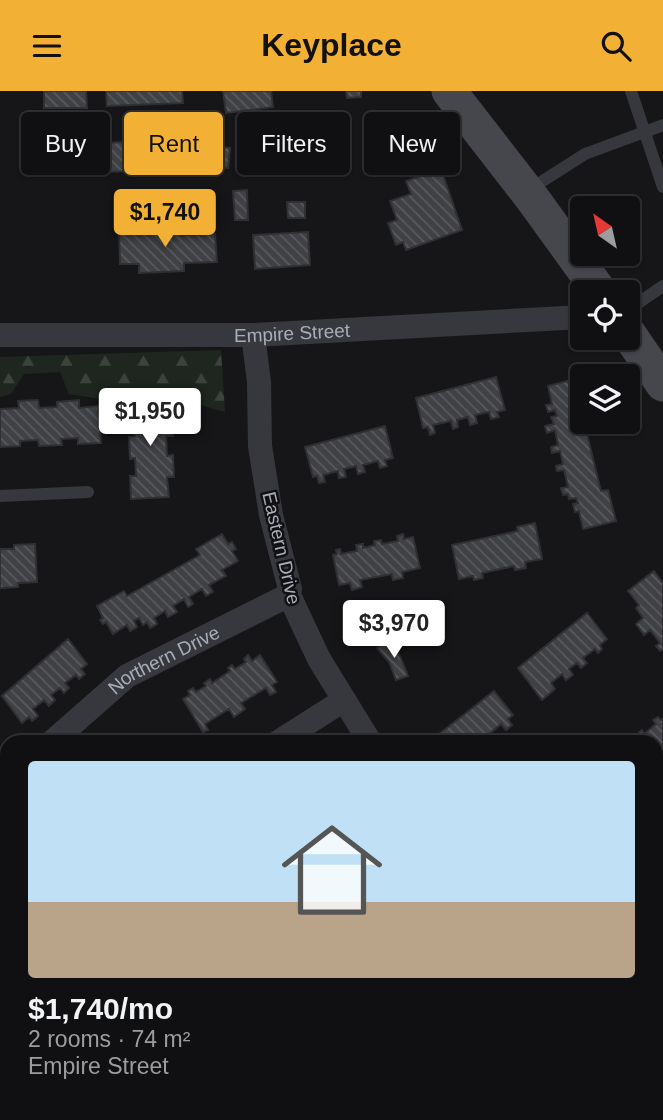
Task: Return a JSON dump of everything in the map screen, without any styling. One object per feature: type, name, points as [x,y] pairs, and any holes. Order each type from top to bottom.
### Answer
[{"type":"main road","points":[[449,91],[591,280]]},
{"type":"main road","points":[[640,350],[663,384]]},
{"type":"street","name":"Empire Street","points":[[0,335],[253,335],[570,318]]},
{"type":"street","name":"Eastern Drive","points":[[253,335],[259,381],[260,446],[271,516],[290,589],[289,595],[319,659],[366,735]]},
{"type":"street","name":"Northern Drive","points":[[60,735],[127,676],[289,595]]},
{"type":"street","points":[[289,735],[344,700]]},
{"type":"lane","points":[[631,91],[663,187]]},
{"type":"lane","points":[[526,191],[585,154],[663,125]]},
{"type":"lane","points":[[640,302],[663,286]]},
{"type":"lane","points":[[0,496],[88,492]]},
{"type":"green space","points":[[221,350],[225,412],[183,400],[164,388],[108,400],[69,394],[60,372],[24,374],[11,394],[0,397],[0,357]]},
{"type":"building","points":[[44,91],[86,91],[87,108],[44,108]]},
{"type":"building","points":[[106,91],[182,91],[183,103],[107,106]]},
{"type":"building","points":[[223,91],[271,91],[273,107],[226,113]]},
{"type":"building","points":[[346,91],[361,91],[361,97],[347,98]]},
{"type":"building","points":[[123,142],[124,171],[110,172],[110,143]]},
{"type":"building","points":[[223,147],[230,148],[228,168],[223,168]]},
{"type":"building","points":[[424,175],[443,175],[462,230],[406,250],[403,242],[396,245],[388,223],[397,220],[390,201],[411,194],[406,181]]},
{"type":"building","points":[[247,190],[248,220],[235,220],[233,191]]},
{"type":"building","points":[[287,202],[305,202],[305,218],[288,218]]},
{"type":"building","points":[[182,228],[182,235],[215,234],[217,262],[184,263],[184,271],[139,273],[139,264],[120,264],[119,231]]},
{"type":"building","points":[[308,232],[310,265],[255,269],[253,235]]},
{"type":"building","points":[[496,377],[505,410],[497,412],[499,417],[491,419],[489,412],[475,415],[477,423],[470,425],[468,417],[457,420],[458,427],[453,429],[451,421],[433,425],[435,433],[430,435],[428,427],[423,428],[416,398]]},
{"type":"building","points":[[570,380],[570,434],[587,434],[601,491],[608,490],[616,521],[583,529],[579,511],[575,512],[573,504],[578,503],[576,498],[569,499],[568,494],[563,495],[561,488],[568,487],[564,470],[557,471],[556,466],[563,464],[560,451],[552,453],[551,447],[558,445],[555,430],[547,433],[545,426],[554,424],[551,417],[557,416],[555,410],[548,412],[546,405],[552,404],[548,386]]},
{"type":"building","points":[[165,396],[166,416],[171,416],[173,436],[166,436],[167,456],[173,455],[174,477],[167,477],[169,497],[131,499],[130,476],[136,476],[135,458],[130,459],[129,437],[135,436],[134,419],[129,419],[127,398]]},
{"type":"building","points":[[38,400],[39,408],[57,407],[57,402],[79,400],[79,408],[98,406],[101,443],[78,444],[78,438],[61,439],[62,445],[39,446],[38,440],[20,441],[20,446],[0,447],[0,409],[19,408],[18,401]]},
{"type":"building","points":[[385,426],[393,458],[385,460],[387,466],[380,468],[378,461],[363,465],[365,472],[358,474],[356,466],[344,469],[346,477],[339,478],[338,471],[323,475],[325,482],[319,483],[317,476],[313,477],[305,447]]},
{"type":"building","points":[[535,523],[542,559],[525,562],[526,568],[515,570],[514,566],[482,573],[483,578],[474,580],[473,576],[459,579],[452,545],[518,531],[517,527]]},
{"type":"building","points":[[222,534],[228,544],[232,542],[236,549],[232,551],[238,561],[222,570],[226,576],[209,585],[213,592],[206,596],[202,589],[189,597],[193,604],[188,607],[184,599],[173,606],[177,612],[168,617],[165,611],[154,618],[157,624],[150,628],[147,622],[143,625],[139,618],[134,621],[137,627],[130,631],[127,625],[113,634],[106,622],[103,624],[100,620],[103,618],[97,606],[124,591],[127,596],[200,555],[196,549]]},
{"type":"building","points":[[403,534],[404,539],[413,537],[420,568],[402,572],[403,578],[393,580],[392,574],[360,580],[362,587],[352,590],[350,583],[339,585],[333,555],[337,554],[336,550],[340,549],[341,554],[357,551],[356,545],[363,544],[363,548],[375,545],[374,541],[381,540],[382,544],[398,541],[397,536]]},
{"type":"building","points":[[35,544],[37,582],[0,588],[0,549]]},
{"type":"building","points":[[654,571],[663,583],[663,649],[660,651],[656,646],[660,643],[650,630],[644,635],[636,624],[643,618],[636,608],[639,605],[628,591]]},
{"type":"building","points":[[587,613],[607,639],[600,645],[602,649],[598,653],[595,649],[583,658],[587,663],[581,668],[577,663],[569,669],[573,675],[566,680],[562,674],[551,683],[555,689],[542,700],[518,668]]},
{"type":"building","points":[[68,639],[87,664],[81,669],[85,674],[79,679],[76,675],[65,683],[69,688],[64,693],[60,688],[51,695],[55,700],[49,706],[44,700],[33,709],[38,716],[32,721],[29,717],[22,723],[2,696]]},
{"type":"building","points":[[387,641],[400,656],[408,676],[396,680],[389,662],[377,648]]},
{"type":"building","points":[[248,655],[252,661],[260,655],[277,682],[272,685],[276,692],[270,695],[266,688],[241,703],[245,709],[234,717],[229,709],[205,724],[208,730],[203,732],[183,699],[190,695],[188,691],[193,688],[196,692],[206,686],[204,683],[210,679],[212,683],[230,671],[228,668],[232,665],[235,669],[246,662],[244,659]]},
{"type":"building","points":[[494,691],[513,715],[508,719],[512,725],[506,730],[501,724],[490,735],[438,735]]},
{"type":"building","points":[[658,717],[663,719],[663,735],[636,735],[642,730],[644,734],[656,724],[653,720]]}]
